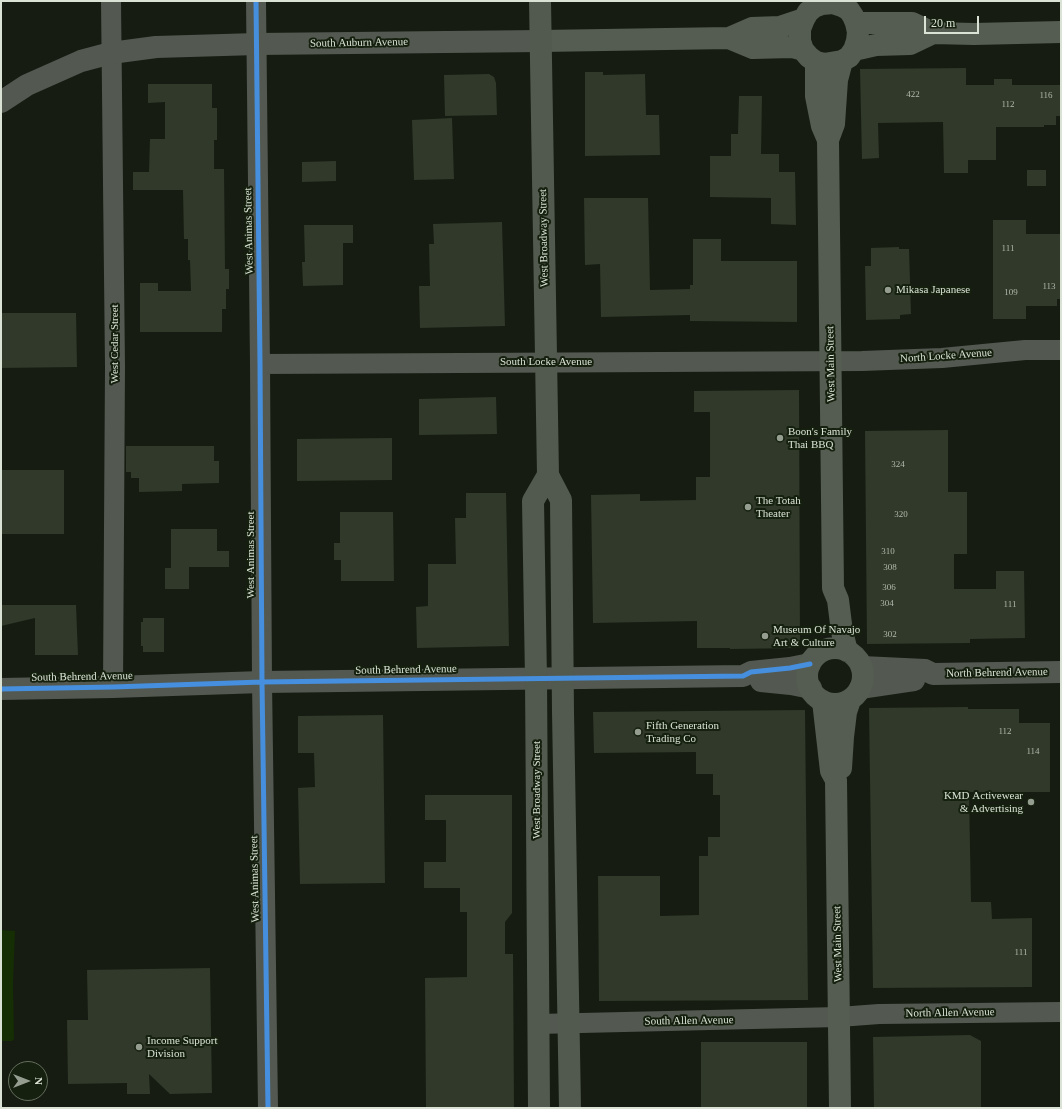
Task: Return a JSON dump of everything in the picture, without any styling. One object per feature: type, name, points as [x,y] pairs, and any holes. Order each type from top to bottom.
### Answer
[{"type":"main road","name":"West Broadway Street","points":[[540,1],[548,475],[562,500],[563,720],[570,1108]]},
{"type":"main road","points":[[848,55],[858,32],[856,23],[849,10],[842,3],[822,4],[811,9],[800,29],[800,41],[810,56],[824,64],[876,45],[910,44],[932,33]]},
{"type":"main road","name":"South Auburn Avenue","points":[[541,41],[729,38],[752,28],[780,27],[811,9]]},
{"type":"main road","points":[[856,23],[912,23],[932,33],[974,34],[1061,32]]},
{"type":"main road","name":"South Auburn Avenue","points":[[729,38],[753,48],[792,47],[810,56]]},
{"type":"main road","name":"West Main Street","points":[[815,658],[827,635],[829,601],[833,588],[828,140],[834,124],[837,80],[848,55]]},
{"type":"main road","name":"West Main Street","points":[[810,56],[822,126],[828,140]]},
{"type":"main road","name":"West Broadway Street","points":[[539,1108],[536,679],[533,501],[548,475]]},
{"type":"main road","name":"West Main Street","points":[[833,588],[838,600],[842,632],[847,651]]},
{"type":"main road","points":[[834,648],[847,651],[858,661],[857,685],[837,704],[817,695],[808,680],[808,672],[815,658],[834,648]]},
{"type":"main road","name":"West Main Street","points":[[836,780],[841,771],[846,712],[857,685]]},
{"type":"main road","name":"West Main Street","points":[[817,695],[831,771],[836,780],[840,1108]]},
{"type":"street","name":"West Cedar Street","points":[[110,1],[115,367],[113,687]]},
{"type":"street","name":"West Animas Street","points":[[256,1],[262,682],[268,1108]]},
{"type":"street","name":"South Auburn Avenue","points":[[1,102],[27,85],[81,61],[111,53],[156,47],[257,44],[541,41]]},
{"type":"street","name":"North Locke Avenue","points":[[831,362],[942,358],[1025,350],[1061,350]]},
{"type":"street","name":"South Locke Avenue","points":[[260,364],[831,362]]},
{"type":"street","name":"South Behrend Avenue","points":[[1,689],[262,682],[743,676],[751,672],[790,668],[815,658]]},
{"type":"street","name":"North Behrend Avenue","points":[[857,685],[925,670],[934,674],[1061,672]]},
{"type":"street","name":"South Behrend Avenue","points":[[743,676],[751,680],[791,684],[817,695]]},
{"type":"street","name":"North Allen Avenue","points":[[839,1017],[879,1014],[1061,1012]]},
{"type":"street","name":"South Allen Avenue","points":[[538,1024],[839,1017]]},
{"type":"green space","points":[[1,930],[15,931],[13,983],[14,1039],[12,1041],[1,1041]]},
{"type":"building","points":[[966,68],[966,85],[994,85],[994,79],[1012,79],[1012,85],[1061,85],[1061,116],[1056,116],[1056,125],[1044,125],[1044,127],[996,127],[996,160],[968,160],[968,173],[944,173],[943,122],[878,123],[879,158],[862,159],[860,69]]},
{"type":"building","points":[[585,72],[603,72],[603,75],[645,74],[646,115],[659,115],[660,155],[585,156]]},
{"type":"building","points":[[489,74],[494,77],[496,83],[497,115],[445,116],[444,75]]},
{"type":"building","points":[[148,84],[212,84],[212,108],[217,108],[217,140],[214,140],[214,169],[224,169],[225,269],[229,269],[229,289],[226,289],[226,309],[222,309],[222,332],[140,332],[140,283],[158,283],[158,291],[191,291],[190,260],[188,260],[188,239],[184,239],[183,190],[133,190],[133,172],[149,172],[150,139],[165,139],[165,102],[148,103]]},
{"type":"building","points":[[739,96],[762,96],[761,154],[779,154],[779,172],[795,172],[796,225],[771,224],[771,198],[710,197],[710,156],[731,156],[731,134],[738,134]]},
{"type":"building","points":[[452,118],[454,179],[414,180],[412,120]]},
{"type":"building","points":[[336,161],[336,181],[302,182],[302,162]]},
{"type":"building","points":[[1027,170],[1046,170],[1046,186],[1027,186]]},
{"type":"building","points":[[584,198],[648,198],[650,290],[690,289],[690,285],[693,285],[693,239],[721,239],[721,261],[797,261],[797,322],[690,321],[690,315],[601,317],[600,264],[585,265]]},
{"type":"building","points":[[993,220],[1026,220],[1026,234],[1061,234],[1061,299],[1057,299],[1057,306],[1026,306],[1026,319],[993,319]]},
{"type":"building","points":[[502,222],[505,326],[420,328],[419,286],[430,286],[429,244],[434,244],[433,224]]},
{"type":"building","points":[[304,225],[353,225],[353,243],[343,243],[343,285],[303,286],[302,262],[305,262]]},
{"type":"building","name":"Mikasa Japanese","points":[[899,247],[899,249],[909,249],[911,314],[900,315],[900,319],[866,320],[865,266],[871,266],[871,248]]},
{"type":"building","points":[[1,313],[76,313],[77,367],[1,368]]},
{"type":"building","points":[[799,390],[800,648],[697,648],[697,621],[593,623],[591,495],[640,494],[640,501],[696,500],[696,477],[710,477],[710,412],[694,412],[694,391]]},
{"type":"building","points":[[496,397],[497,434],[419,435],[419,399]]},
{"type":"building","points":[[948,430],[948,492],[967,492],[967,554],[954,554],[954,589],[996,589],[996,571],[1024,571],[1025,638],[970,639],[970,643],[867,644],[865,431]]},
{"type":"building","points":[[392,438],[392,480],[297,481],[297,439]]},
{"type":"building","points":[[126,446],[214,446],[214,461],[219,461],[219,483],[182,484],[182,491],[139,492],[139,478],[131,478],[131,472],[126,472]]},
{"type":"building","points":[[1,470],[64,470],[64,534],[1,534]]},
{"type":"building","points":[[466,493],[506,493],[509,646],[417,648],[416,607],[428,606],[428,564],[456,564],[455,518],[466,518]]},
{"type":"building","points":[[340,512],[393,512],[394,581],[341,581],[341,560],[334,560],[334,543],[340,543]]},
{"type":"building","points":[[171,529],[217,529],[217,551],[229,551],[229,567],[189,567],[189,589],[165,589],[165,568],[171,568]]},
{"type":"building","points":[[1,605],[76,605],[78,655],[35,655],[35,618],[1,626]]},
{"type":"building","points":[[143,618],[164,618],[164,652],[143,652],[143,646],[141,646],[141,622],[143,622]]},
{"type":"building","points":[[968,707],[968,709],[1019,709],[1019,723],[1050,723],[1050,792],[969,792],[971,902],[991,902],[992,919],[1032,918],[1032,987],[873,988],[869,708]]},
{"type":"building","points":[[805,710],[808,1000],[599,1001],[598,876],[660,876],[660,916],[699,915],[699,856],[708,856],[708,837],[720,837],[720,795],[713,795],[713,774],[696,774],[696,752],[594,753],[593,712]]},
{"type":"building","points":[[383,715],[385,883],[300,884],[298,788],[315,787],[314,753],[298,753],[298,716]]},
{"type":"building","points":[[425,795],[512,795],[512,913],[505,922],[505,954],[513,954],[514,1108],[426,1108],[425,978],[467,977],[467,912],[460,912],[460,888],[424,888],[424,862],[446,862],[446,820],[425,820]]},
{"type":"building","name":"Income Support Division","points":[[210,968],[212,1093],[170,1094],[149,1074],[150,1094],[127,1094],[127,1083],[68,1084],[67,1020],[88,1020],[87,970]]},
{"type":"building","points":[[970,1035],[981,1041],[981,1108],[874,1108],[873,1037]]},
{"type":"building","points":[[701,1042],[807,1042],[807,1108],[701,1108]]},
{"type":"cycle path","points":[[256,1],[262,682],[268,1108]]},
{"type":"cycle path","points":[[1,689],[262,682],[743,676],[751,672],[790,668],[810,664]]},
{"type":"place","name":"Mikasa Japanese","points":[[888,290]]},
{"type":"place","name":"Boon's Family Thai BBQ","points":[[780,438]]},
{"type":"place","name":"The Totah Theater","points":[[748,507]]},
{"type":"place","name":"Museum Of Navajo Art & Culture","points":[[765,636]]},
{"type":"place","name":"Fifth Generation Trading Co","points":[[638,732]]},
{"type":"place","name":"KMD Activewear & Advertising","points":[[1031,802]]},
{"type":"place","name":"Income Support Division","points":[[139,1047]]}]
